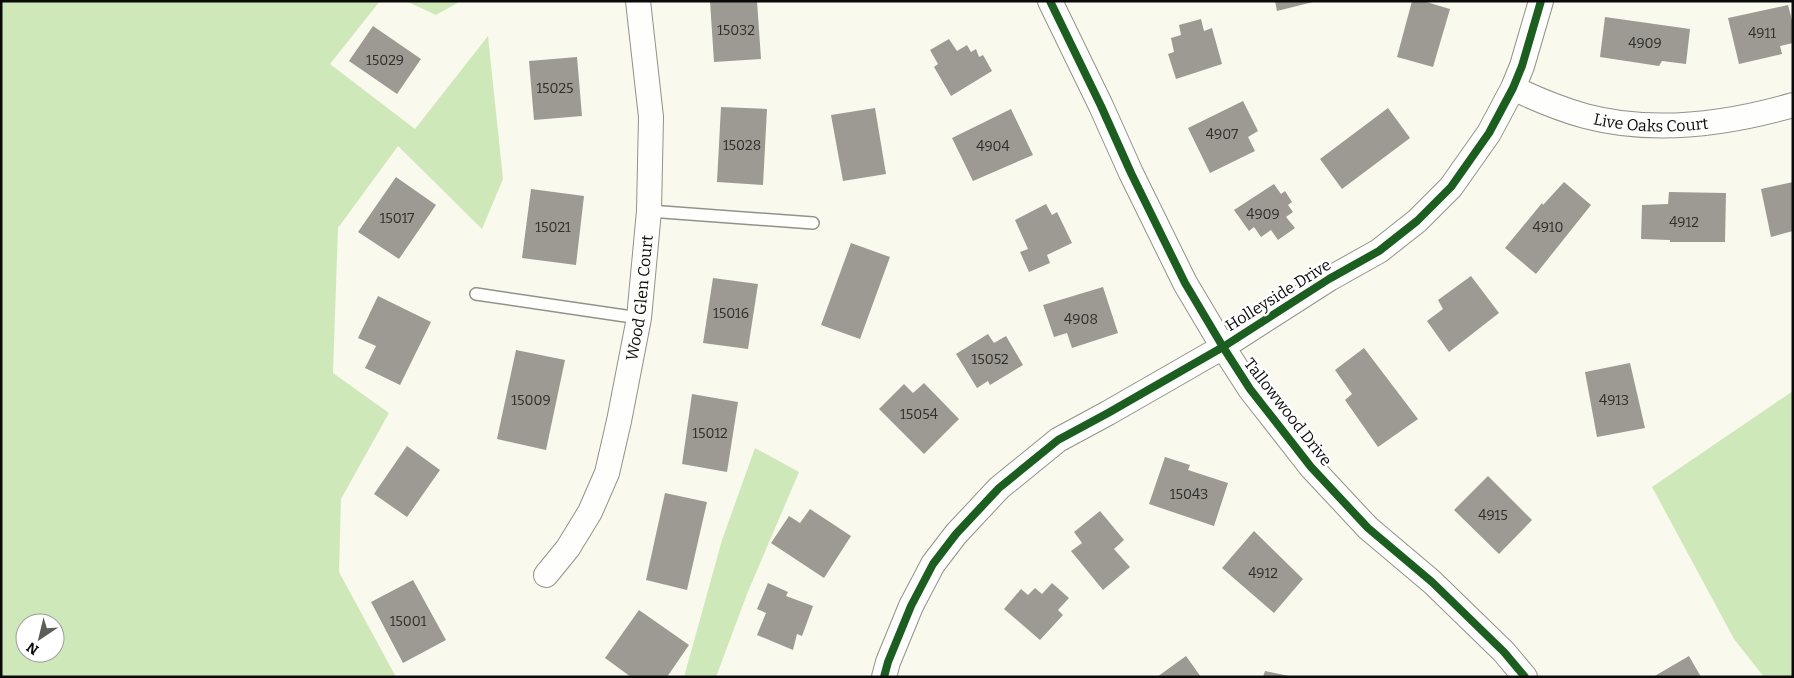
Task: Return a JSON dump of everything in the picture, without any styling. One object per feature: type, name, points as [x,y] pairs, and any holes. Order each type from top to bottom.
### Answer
[{"type":"street","name":"Wood Glen Court","points":[[546,575],[568,548],[590,512],[607,473],[620,421],[639,318],[649,211],[651,117],[638,1]]},
{"type":"street","name":"Tallowwood Drive","points":[[1050,1],[1181,274],[1223,347],[1250,389],[1312,467],[1368,528],[1432,582],[1504,652],[1525,677]]},
{"type":"street","name":"Holleyside Drive","points":[[884,677],[888,662],[911,606],[933,564],[956,534],[999,488],[1058,440],[1223,347],[1329,279],[1379,251],[1418,221],[1451,187],[1490,133],[1522,66],[1541,1]]},
{"type":"street","name":"Live Oaks Court","points":[[1513,88],[1585,116],[1623,123],[1670,126],[1720,121],[1770,112],[1793,105]]},
{"type":"lane","points":[[649,211],[813,223]]},
{"type":"lane","points":[[476,294],[639,318]]},
{"type":"green space","points":[[1,1],[380,1],[330,64],[415,129],[488,36],[503,179],[482,229],[398,146],[338,228],[333,373],[389,413],[341,499],[339,572],[396,677],[1,677]]},
{"type":"green space","points":[[406,1],[461,1],[436,15]]},
{"type":"green space","points":[[1793,391],[1793,677],[1764,677],[1734,639],[1652,487]]},
{"type":"green space","points":[[755,448],[799,472],[747,594],[716,677],[684,677],[722,540]]},
{"type":"building","points":[[710,1],[757,1],[761,59],[714,62]]},
{"type":"building","points":[[1275,1],[1313,1],[1313,2],[1277,11]]},
{"type":"building","points":[[1412,1],[1423,1],[1450,9],[1433,67],[1397,57]]},
{"type":"building","points":[[1788,5],[1793,24],[1793,43],[1780,46],[1782,54],[1739,64],[1728,18]]},
{"type":"building","points":[[1605,17],[1690,29],[1686,64],[1662,61],[1659,66],[1600,57]]},
{"type":"building","points":[[1201,19],[1204,31],[1212,28],[1222,64],[1176,79],[1168,54],[1174,52],[1171,38],[1181,35],[1179,25]]},
{"type":"building","points":[[373,26],[421,59],[397,94],[349,61]]},
{"type":"building","points":[[949,39],[957,51],[967,45],[971,52],[976,49],[979,57],[983,55],[992,71],[951,96],[934,67],[938,64],[930,50]]},
{"type":"building","points":[[577,57],[582,116],[534,120],[529,61]]},
{"type":"building","points":[[1243,101],[1258,131],[1248,137],[1255,151],[1210,173],[1188,128]]},
{"type":"building","points":[[721,107],[767,109],[763,185],[717,182]]},
{"type":"building","points":[[875,108],[886,174],[843,181],[831,115]]},
{"type":"building","points":[[1388,108],[1410,138],[1342,189],[1320,159]]},
{"type":"building","points":[[1011,109],[1033,155],[973,181],[952,138]]},
{"type":"building","points":[[396,177],[436,205],[399,259],[358,232]]},
{"type":"building","points":[[1564,182],[1591,205],[1536,274],[1505,248],[1542,203],[1543,205]]},
{"type":"building","points":[[1793,182],[1793,231],[1771,237],[1761,189]]},
{"type":"building","points":[[1274,184],[1281,194],[1285,191],[1292,202],[1288,205],[1293,212],[1286,217],[1295,228],[1278,240],[1271,230],[1261,237],[1254,227],[1249,231],[1234,210]]},
{"type":"building","points":[[531,189],[584,196],[576,265],[522,258]]},
{"type":"building","points":[[1669,192],[1726,193],[1725,242],[1670,242],[1670,240],[1641,239],[1642,205],[1668,204]]},
{"type":"building","points":[[1046,204],[1052,215],[1057,212],[1072,243],[1047,255],[1050,263],[1029,272],[1020,252],[1028,249],[1015,220]]},
{"type":"building","points":[[851,243],[890,257],[860,339],[821,325]]},
{"type":"building","points":[[1471,276],[1499,313],[1449,352],[1427,321],[1443,309],[1438,300]]},
{"type":"building","points":[[713,278],[758,284],[748,349],[703,343]]},
{"type":"building","points":[[1103,287],[1118,333],[1072,348],[1067,333],[1054,337],[1043,305]]},
{"type":"building","points":[[378,296],[431,322],[400,385],[365,368],[376,346],[358,338]]},
{"type":"building","points":[[988,334],[994,343],[1006,336],[1023,365],[990,385],[988,381],[977,388],[956,354]]},
{"type":"building","points":[[1364,348],[1418,419],[1378,447],[1345,400],[1352,394],[1335,370]]},
{"type":"building","points":[[516,350],[565,360],[546,450],[497,439]]},
{"type":"building","points":[[1630,363],[1645,428],[1597,437],[1585,372]]},
{"type":"building","points":[[924,383],[959,419],[924,454],[879,409],[904,384],[913,393]]},
{"type":"building","points":[[692,394],[738,402],[727,472],[682,464]]},
{"type":"building","points":[[407,446],[440,470],[407,517],[374,494]]},
{"type":"building","points":[[1165,457],[1190,465],[1188,470],[1228,483],[1214,526],[1149,504]]},
{"type":"building","points":[[1488,476],[1532,520],[1499,554],[1454,510]]},
{"type":"building","points":[[665,493],[707,502],[687,590],[646,580]]},
{"type":"building","points":[[810,509],[851,536],[824,578],[771,543],[789,516],[800,523]]},
{"type":"building","points":[[1100,511],[1124,540],[1114,549],[1130,567],[1103,590],[1071,551],[1082,543],[1074,532]]},
{"type":"building","points":[[1254,531],[1303,579],[1274,613],[1222,568]]},
{"type":"building","points":[[413,580],[446,640],[403,663],[371,602]]},
{"type":"building","points":[[768,583],[788,592],[786,596],[813,606],[802,636],[797,634],[793,650],[757,635],[766,613],[757,609]]},
{"type":"building","points":[[1052,583],[1069,598],[1058,610],[1063,615],[1040,640],[1004,609],[1021,589],[1028,595],[1035,588],[1042,594]]},
{"type":"building","points":[[639,610],[689,645],[667,677],[631,677],[605,658]]},
{"type":"building","points":[[1186,656],[1201,677],[1157,677]]},
{"type":"building","points":[[1689,656],[1701,677],[1653,677]]},
{"type":"building","points":[[1265,671],[1289,676],[1289,677],[1263,677]]},
{"type":"cycle path","points":[[1050,1],[1185,283],[1250,389],[1311,467],[1368,528],[1432,582],[1504,652],[1525,677]]},
{"type":"cycle path","points":[[884,677],[888,662],[911,606],[933,564],[956,534],[999,488],[1058,440],[1223,347],[1329,279],[1379,251],[1417,221],[1451,187],[1489,133],[1513,88],[1522,66],[1541,1]]}]
